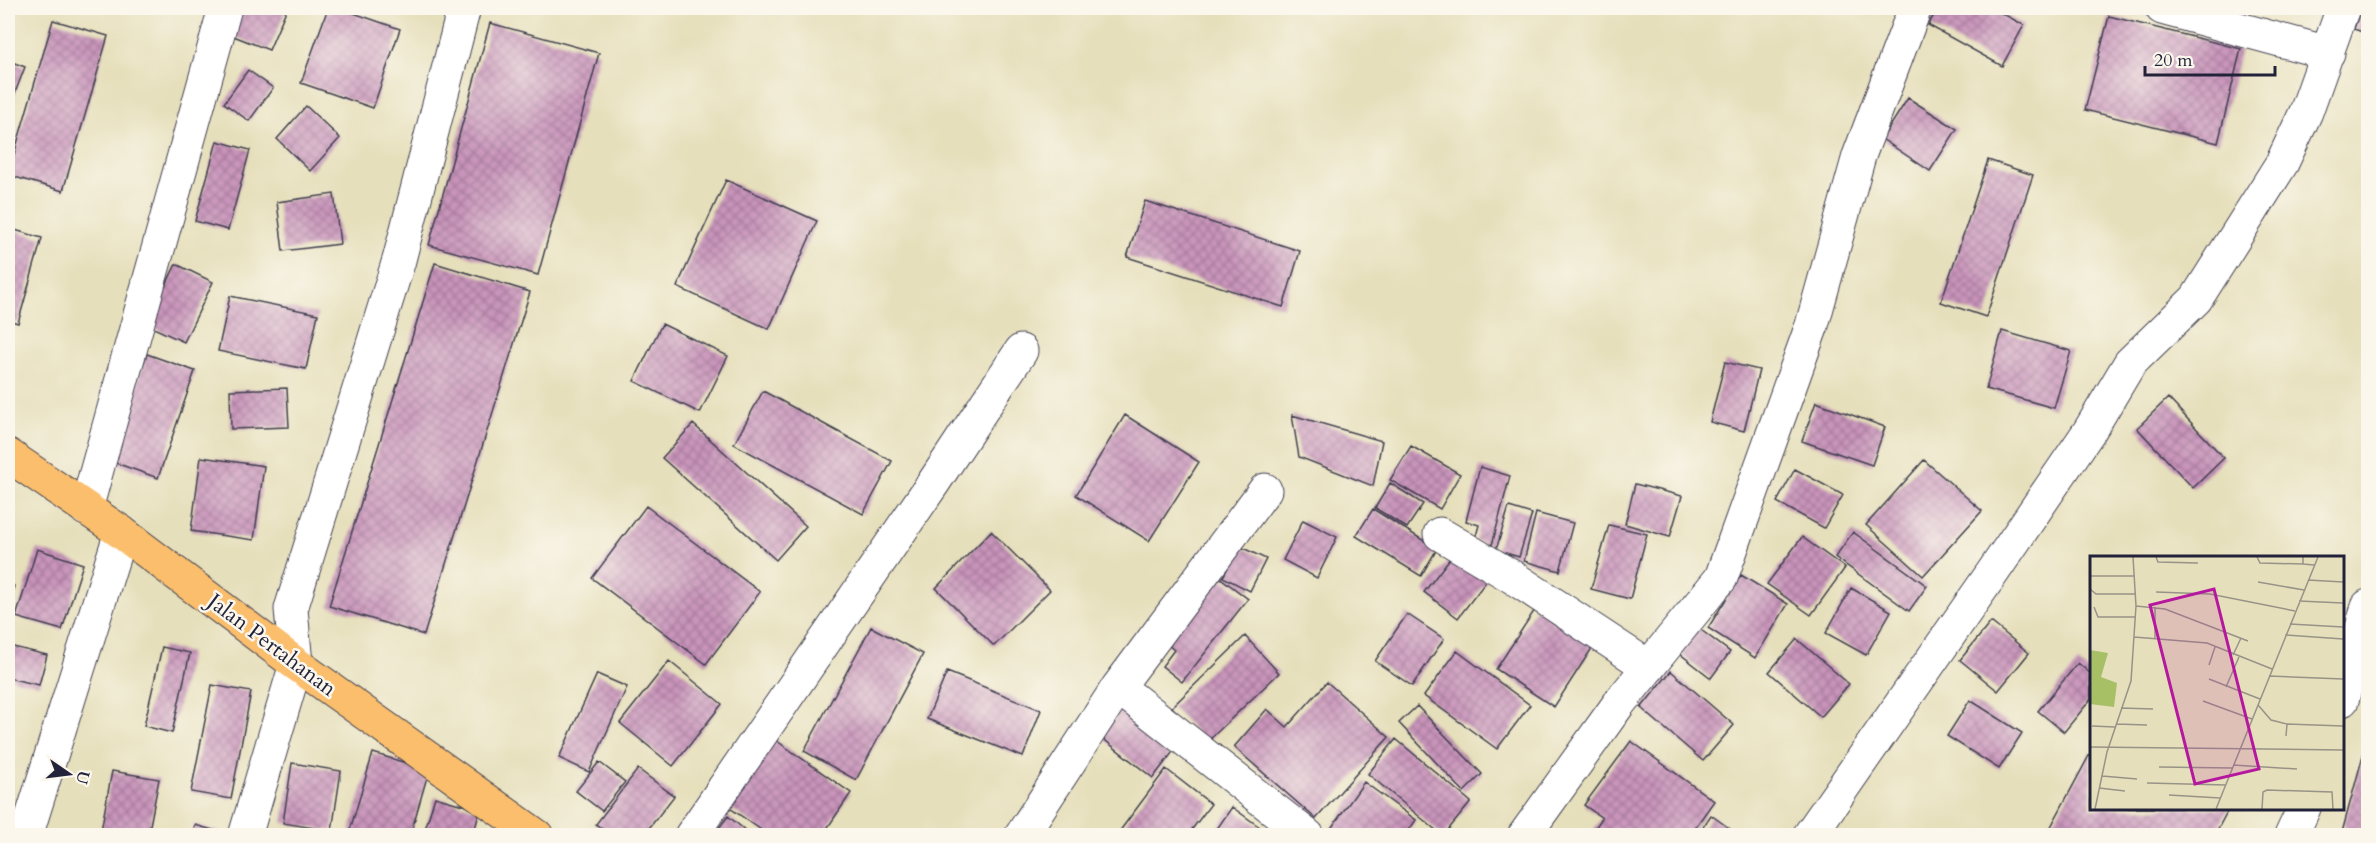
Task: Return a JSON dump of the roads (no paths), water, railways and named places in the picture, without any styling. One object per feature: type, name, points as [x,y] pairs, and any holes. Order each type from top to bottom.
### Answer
[{"type":"main road","name":"Jalan Pertahanan","points":[[8,455],[121,532],[296,664],[537,836]]},
{"type":"street","points":[[86,509],[225,8]]},
{"type":"street","points":[[245,836],[296,664],[291,609],[399,260],[464,8]]},
{"type":"street","points":[[1524,836],[1620,702],[1721,578],[1812,326],[1858,156],[1915,8]]},
{"type":"street","points":[[2162,8],[2328,53]]},
{"type":"street","points":[[1809,836],[2084,439],[2130,363],[2196,298],[2282,163],[2328,53],[2343,8]]},
{"type":"street","points":[[691,836],[1021,351]]},
{"type":"street","points":[[1021,836],[1118,687],[1265,490]]},
{"type":"street","points":[[26,836],[121,532]]},
{"type":"street","points":[[1440,534],[1511,576],[1649,667]]},
{"type":"street","points":[[2343,696],[2368,606]]},
{"type":"street","points":[[1118,687],[1308,836]]},
{"type":"street","points":[[2291,836],[2303,810]]}]
